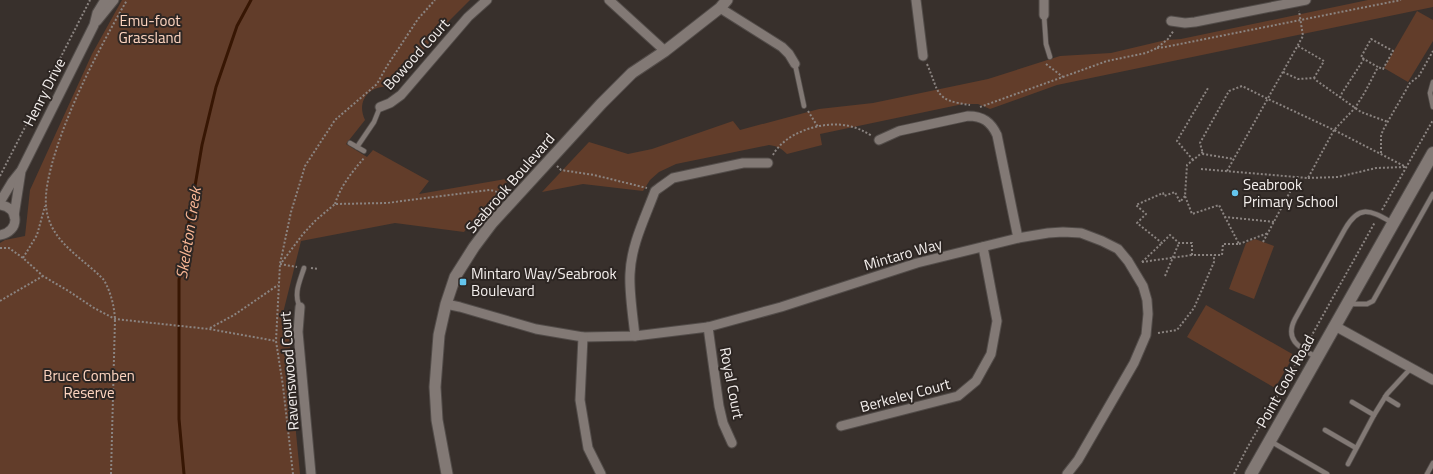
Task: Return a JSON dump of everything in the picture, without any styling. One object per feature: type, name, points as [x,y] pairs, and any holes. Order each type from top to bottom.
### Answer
[{"type":"main road","name":"Point Cook Road","points":[[1251,474],[1346,304],[1433,153]]},
{"type":"street","name":"Henry Drive","points":[[94,25],[97,13],[105,0]]},
{"type":"street","name":"Henry Drive","points":[[0,204],[12,182],[21,171],[94,25],[114,0]]},
{"type":"street","name":"Bowood Court","points":[[380,107],[390,103],[400,95],[468,17],[487,0]]},
{"type":"street","points":[[609,0],[665,50]]},
{"type":"street","points":[[916,0],[923,56]]},
{"type":"street","points":[[1044,0],[1044,15]]},
{"type":"street","points":[[1175,22],[1195,22],[1288,2],[1306,0]]},
{"type":"street","points":[[723,4],[782,47],[789,54],[795,64]]},
{"type":"street","name":"Seabrook Boulevard","points":[[447,474],[437,420],[436,387],[439,335],[446,304],[455,277],[492,223],[601,104],[632,74],[723,4]]},
{"type":"street","points":[[880,140],[899,131],[975,113],[993,126],[997,136],[1018,238]]},
{"type":"street","points":[[635,336],[630,275],[631,260],[655,192],[658,188],[673,178],[743,163],[768,163]]},
{"type":"street","name":"Henry Drive","points":[[0,236],[10,231],[14,226],[14,216],[21,171]]},
{"type":"street","points":[[0,204],[7,207],[14,216]]},
{"type":"street","name":"Mintaro Way","points":[[446,304],[536,329],[583,337],[635,336],[708,327],[781,307],[917,263],[1018,238],[1048,233],[1081,233],[1118,249],[1138,275],[1147,300],[1146,335],[1134,364],[1078,460],[1067,474]]},
{"type":"street","name":"Berkeley Court","points":[[841,426],[958,396],[976,381],[991,354],[997,322],[983,247]]},
{"type":"street","name":"Ravenswood Court","points":[[300,307],[298,332],[311,474]]},
{"type":"street","points":[[1334,326],[1433,380]]},
{"type":"street","name":"Royal Court","points":[[708,327],[719,406],[723,423],[732,443]]},
{"type":"street","points":[[583,337],[580,400],[588,448],[601,474]]},
{"type":"lane","points":[[1044,15],[1050,57]]},
{"type":"lane","points":[[795,64],[804,106]]},
{"type":"lane","points":[[1433,82],[1430,93],[1433,107]]},
{"type":"lane","name":"Bowood Court","points":[[357,147],[374,122],[380,107]]},
{"type":"lane","points":[[350,143],[364,151]]},
{"type":"lane","points":[[1346,304],[1367,304],[1373,301],[1433,194]]},
{"type":"lane","points":[[1317,358],[1303,350],[1295,343],[1291,332],[1293,323],[1337,243],[1349,222],[1360,212],[1368,211],[1394,223]]},
{"type":"lane","name":"Ravenswood Court","points":[[300,307],[296,294],[304,268]]},
{"type":"lane","points":[[1348,464],[1374,415],[1386,397],[1411,368]]},
{"type":"lane","points":[[1386,397],[1398,405]]},
{"type":"lane","points":[[1352,402],[1374,415]]},
{"type":"lane","points":[[1325,430],[1356,448]]},
{"type":"lane","points":[[1270,441],[1328,474]]},
{"type":"lane","points":[[1427,474],[1433,463]]},
{"type":"path","points":[[0,176],[90,0]]},
{"type":"path","points":[[23,258],[37,235],[45,205],[48,180],[57,146],[65,124],[81,85],[101,45],[128,0]]},
{"type":"path","points":[[293,474],[284,386],[276,341],[280,264],[291,212],[305,166],[335,120],[377,84],[418,19],[435,0]]},
{"type":"path","points":[[1157,48],[1165,48],[1401,0]]},
{"type":"path","points":[[1227,172],[1303,36],[1300,21]]},
{"type":"path","points":[[923,56],[941,96],[949,101],[970,106],[975,113],[987,104],[1107,61],[1146,53],[1157,48],[1168,39],[1175,22]]},
{"type":"path","points":[[1371,39],[1393,51],[1383,69],[1364,59],[1361,57],[1371,39]]},
{"type":"path","points":[[1298,46],[1324,61],[1314,78]]},
{"type":"path","points":[[1048,51],[1045,62],[1063,78]]},
{"type":"path","points":[[1381,153],[1381,136],[1388,122],[1410,83],[1419,76],[1433,51]]},
{"type":"path","points":[[1340,98],[1364,59]]},
{"type":"path","points":[[1308,178],[1334,130],[1355,108],[1378,67]]},
{"type":"path","points":[[1283,72],[1298,79],[1314,78],[1361,112],[1388,122]]},
{"type":"path","points":[[1234,159],[1203,154],[1200,143],[1229,91],[1242,86],[1381,153],[1406,167]]},
{"type":"path","points":[[1193,160],[1177,141],[1208,88]]},
{"type":"path","points":[[804,106],[818,127]]},
{"type":"path","points":[[1234,474],[1246,450],[1433,120]]},
{"type":"path","points":[[768,163],[780,144],[802,130],[834,124],[860,129],[880,140]]},
{"type":"path","points":[[280,264],[302,234],[335,204],[341,189],[353,171],[368,154],[364,151]]},
{"type":"path","points":[[1202,152],[1187,165],[1186,196],[1192,214],[1219,205],[1239,244]]},
{"type":"path","points":[[549,161],[561,170],[632,183],[655,192]]},
{"type":"path","points":[[1201,169],[1308,178],[1338,177],[1376,168],[1406,167]]},
{"type":"path","points":[[1263,242],[1298,177]]},
{"type":"path","points":[[335,204],[387,203],[490,190],[515,198]]},
{"type":"path","points":[[1162,243],[1137,222],[1146,214],[1136,205],[1163,193],[1164,196],[1175,192],[1180,202],[1186,196]]},
{"type":"path","points":[[45,205],[48,220],[56,235],[97,273],[106,285],[112,298],[115,319],[111,474]]},
{"type":"path","points":[[1225,217],[1275,222]]},
{"type":"path","points":[[1192,255],[1192,243],[1179,243],[1170,235],[1142,262],[1192,255],[1222,255],[1223,244],[1239,244],[1269,233]]},
{"type":"path","points":[[1165,276],[1179,243]]},
{"type":"path","points":[[0,248],[9,248],[43,276],[94,308],[115,319],[209,329],[276,341]]},
{"type":"path","points":[[1158,333],[1177,330],[1194,308],[1212,267],[1214,255]]},
{"type":"path","points":[[0,301],[43,276]]},
{"type":"path","points":[[209,329],[234,315],[278,285]]},
{"type":"green space","points":[[122,0],[470,0],[439,31],[398,80],[390,85],[374,89],[365,97],[362,104],[362,112],[365,120],[346,144],[367,157],[373,150],[429,181],[419,194],[511,178],[464,232],[395,223],[301,241],[283,313],[290,333],[290,371],[300,474],[0,474],[0,243],[5,240],[25,236],[30,190],[92,54]]},
{"type":"green space","points":[[1368,0],[1433,0],[1433,7],[1057,85],[990,109],[978,104],[963,104],[820,134],[822,145],[787,154],[779,148],[769,145],[676,164],[659,172],[650,180],[643,191],[583,184],[542,192],[589,142],[628,154],[652,149],[733,121],[740,130],[819,109],[873,103],[988,79],[1060,56],[1111,53],[1166,40],[1181,39]]},
{"type":"green space","points":[[1417,11],[1433,20],[1433,41],[1408,82],[1384,68]]},
{"type":"green space","points":[[1255,239],[1274,246],[1254,299],[1229,289],[1246,243]]},
{"type":"green space","points":[[1206,305],[1294,355],[1275,388],[1187,337]]},
{"type":"waterway","name":"Skeleton Creek","points":[[184,474],[179,419],[179,280],[202,145],[216,87],[237,26],[251,0]]},
{"type":"place","name":"Seabrook Primary School","points":[[1235,193]]},
{"type":"place","name":"Mintaro Way/Seabrook Boulevard","points":[[463,282]]},
{"type":"park label","name":"Emu-foot Grassland","points":[[150,28]]},
{"type":"park label","name":"Bruce Comben Reserve","points":[[89,384]]}]
